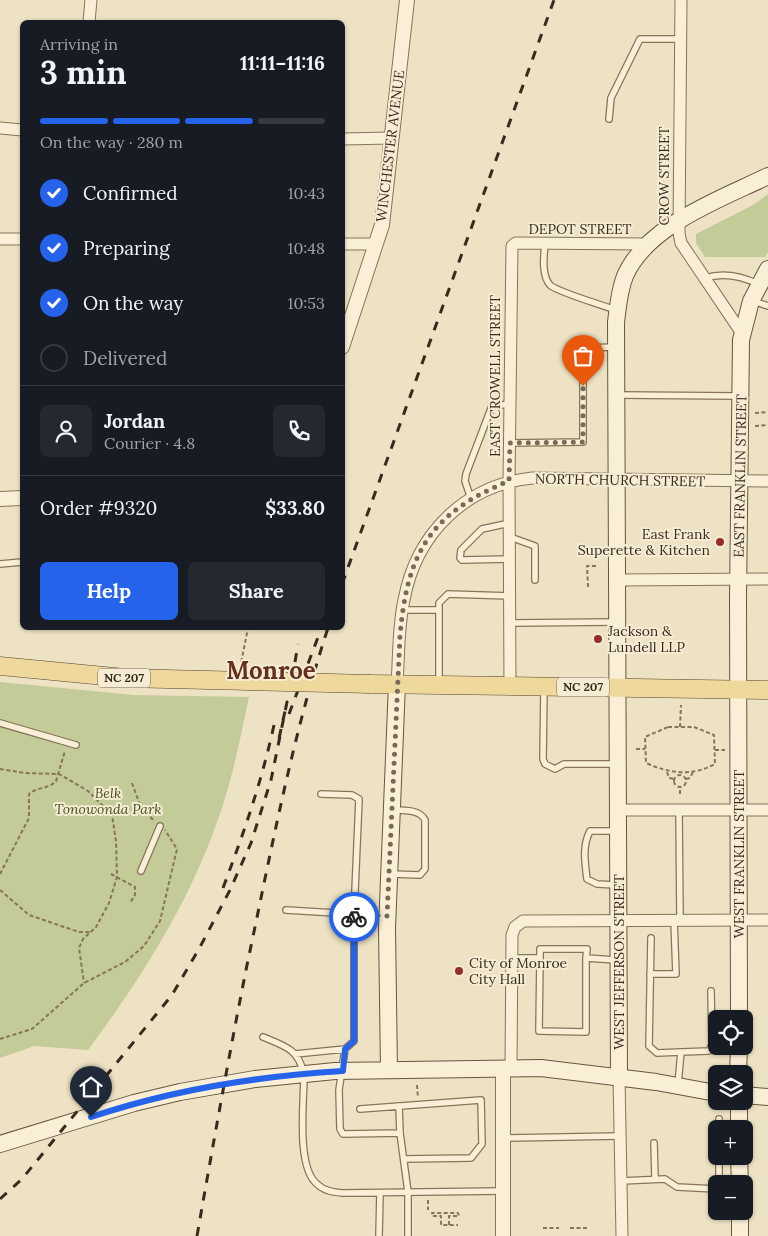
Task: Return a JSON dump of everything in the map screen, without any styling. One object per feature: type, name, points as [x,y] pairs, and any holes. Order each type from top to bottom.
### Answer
[{"type":"main road","name":"WEST JEFFERSON STREET","points":[[619,1077],[617,311],[624,277],[634,260],[648,244],[690,214],[768,176]]},
{"type":"main road","name":"EAST FRANKLIN STREET","points":[[739,689],[738,580],[741,332],[752,300],[768,269]]},
{"type":"main road","name":"NC 207","points":[[0,666],[125,678],[248,675],[370,684],[768,690]]},
{"type":"main road","name":"NORTH CHURCH STREET","points":[[389,1070],[387,916],[397,684]]},
{"type":"main road","name":"WEST FRANKLIN STREET","points":[[738,1010],[739,689]]},
{"type":"main road","points":[[0,1144],[134,1103],[180,1092],[255,1079],[343,1071],[541,1068],[619,1077],[708,1092]]},
{"type":"main road","points":[[753,1096],[768,1097]]},
{"type":"main road","points":[[740,1220],[740,1236]]},
{"type":"street","points":[[88,20],[91,0]]},
{"type":"street","name":"WINCHESTER AVENUE","points":[[345,335],[374,244],[382,225],[407,0]]},
{"type":"street","name":"CROW STREET","points":[[681,0],[678,222],[681,242],[741,332]]},
{"type":"street","points":[[0,128],[20,130]]},
{"type":"street","points":[[345,139],[392,138]]},
{"type":"street","points":[[0,239],[20,239]]},
{"type":"street","name":"DEPOT STREET","points":[[512,246],[516,243],[648,244]]},
{"type":"street","points":[[345,244],[374,244]]},
{"type":"street","name":"EAST CROWELL STREET","points":[[510,686],[509,481],[512,246]]},
{"type":"street","name":"NORTH CHURCH STREET","points":[[397,684],[402,610],[413,567],[436,527],[460,505],[509,481],[532,478],[768,481]]},
{"type":"street","points":[[0,499],[20,498]]},
{"type":"street","points":[[618,580],[768,580]]},
{"type":"street","points":[[618,810],[768,810]]},
{"type":"street","points":[[503,1236],[503,1138],[513,930],[524,921],[768,920]]},
{"type":"street","name":"WEST JEFFERSON STREET","points":[[619,1077],[622,1236]]},
{"type":"lane","points":[[609,119],[611,98],[640,40],[680,39]]},
{"type":"lane","points":[[545,243],[544,269],[549,284],[561,292],[617,311]]},
{"type":"lane","points":[[705,278],[720,275],[736,276],[760,285]]},
{"type":"lane","points":[[752,300],[768,306]]},
{"type":"lane","points":[[510,443],[583,442],[583,348],[617,347]]},
{"type":"lane","points":[[617,395],[740,396]]},
{"type":"lane","points":[[471,499],[465,482],[466,474],[492,406],[510,404]]},
{"type":"lane","points":[[510,523],[482,530],[461,550],[460,558],[462,560],[510,559]]},
{"type":"lane","points":[[510,537],[535,546],[535,580]]},
{"type":"lane","points":[[0,564],[20,562]]},
{"type":"lane","points":[[440,685],[439,603],[448,594],[511,596]]},
{"type":"lane","points":[[402,610],[439,610]]},
{"type":"lane","points":[[510,623],[619,622]]},
{"type":"lane","points":[[544,686],[543,759],[545,764],[555,768],[564,764],[619,764]]},
{"type":"lane","points":[[0,723],[76,745]]},
{"type":"lane","points":[[296,1054],[345,1049],[354,1041],[354,914],[358,799],[352,796],[322,794]]},
{"type":"lane","points":[[389,874],[420,875],[423,873],[425,863],[426,826],[422,815],[416,812],[392,810]]},
{"type":"lane","points":[[650,974],[676,974],[679,810]]},
{"type":"lane","points":[[141,872],[160,826]]},
{"type":"lane","points":[[618,831],[590,832],[586,839],[585,862],[587,879],[597,884],[618,885]]},
{"type":"lane","points":[[286,910],[387,916]]},
{"type":"lane","points":[[651,938],[649,1046],[657,1053],[709,1051],[712,1044],[711,991]]},
{"type":"lane","points":[[540,949],[587,949],[586,958],[586,1032],[540,1031],[540,949]]},
{"type":"lane","points":[[512,958],[540,958]]},
{"type":"lane","points":[[586,958],[618,960]]},
{"type":"lane","points":[[263,1037],[284,1045],[296,1054],[302,1063],[304,1075],[304,1155],[308,1170],[316,1184],[328,1191],[380,1193],[503,1191]]},
{"type":"lane","points":[[345,1049],[339,1090],[340,1129],[343,1134],[400,1133]]},
{"type":"lane","points":[[678,1086],[681,1052]]},
{"type":"lane","points":[[360,1109],[481,1100],[482,1144],[471,1158],[404,1159]]},
{"type":"lane","points":[[399,1106],[400,1133],[408,1192],[408,1236]]},
{"type":"lane","points":[[503,1138],[620,1136]]},
{"type":"lane","points":[[654,1143],[655,1179]]},
{"type":"lane","points":[[621,1181],[665,1179],[677,1187],[708,1188]]},
{"type":"lane","points":[[379,1236],[380,1193]]},
{"type":"path","points":[[755,412],[768,412]]},
{"type":"path","points":[[755,426],[768,425]]},
{"type":"path","points":[[588,587],[587,566],[596,566]]},
{"type":"path","points":[[248,630],[241,663],[248,675]]},
{"type":"path","points":[[680,705],[680,727]]},
{"type":"path","points":[[668,727],[694,727],[714,735],[715,764],[693,772],[668,772],[646,763],[645,749],[646,736],[668,727]]},
{"type":"path","points":[[636,749],[645,749]]},
{"type":"path","points":[[715,750],[725,750]]},
{"type":"path","points":[[0,874],[29,818],[29,794],[33,790],[52,785],[59,774],[63,759]]},
{"type":"path","points":[[0,769],[25,773],[59,774],[88,791],[112,815],[116,841],[117,877],[109,903],[92,932],[83,939],[79,948],[84,983]]},
{"type":"path","points":[[668,772],[669,778],[674,779],[684,776],[686,779]]},
{"type":"path","points":[[686,779],[690,778],[693,772]]},
{"type":"path","points":[[674,779],[674,785],[680,787],[685,786],[686,779]]},
{"type":"path","points":[[0,1039],[32,1028],[84,983],[125,962],[144,946],[160,921],[177,849],[169,832],[149,818],[140,806],[132,783]]},
{"type":"path","points":[[680,787],[680,794]]},
{"type":"path","points":[[111,874],[135,887],[135,895],[130,903]]},
{"type":"path","points":[[0,890],[29,915],[70,929],[92,932]]},
{"type":"path","points":[[418,1085],[418,1094]]},
{"type":"path","points":[[428,1192],[428,1210]]},
{"type":"path","points":[[449,1225],[449,1216],[459,1216],[458,1213],[432,1213],[432,1216],[441,1216],[441,1225],[449,1225],[458,1225]]},
{"type":"path","points":[[543,1228],[559,1228]]},
{"type":"path","points":[[570,1228],[587,1228]]},
{"type":"green space","points":[[768,194],[768,252],[765,257],[705,257],[696,243],[696,234],[755,204]]},
{"type":"green space","name":"Belk Tonowonda Park","points":[[0,682],[134,695],[249,697],[227,792],[192,883],[144,969],[88,1050],[34,1046],[0,1058]]},
{"type":"railway","points":[[345,576],[554,0]]},
{"type":"railway","points":[[197,1236],[240,999],[274,837],[293,753],[327,630]]},
{"type":"railway","points":[[289,714],[320,632]]},
{"type":"railway","points":[[295,662],[298,644]]},
{"type":"railway","points":[[0,1199],[22,1179],[172,995],[200,947],[230,890],[251,843],[271,780],[287,702],[278,743]]},
{"type":"railway","points":[[223,888],[252,808],[274,725]]},
{"type":"way so far","points":[[354,917],[354,914],[387,916],[400,636],[403,602],[413,567],[436,527],[460,505],[493,487],[509,481],[510,443],[583,442],[583,386]]},
{"type":"place","name":"East Frank Superette & Kitchen","points":[[720,542]]},
{"type":"place","name":"Jackson & Lundell LLP","points":[[598,639]]},
{"type":"place","name":"City of Monroe City Hall","points":[[459,971]]},
{"type":"district","name":"Monroe","points":[[271,671]]},
{"type":"route","points":[[91,1117],[134,1103],[180,1092],[255,1079],[343,1071],[345,1049],[354,1041],[354,917]]}]
